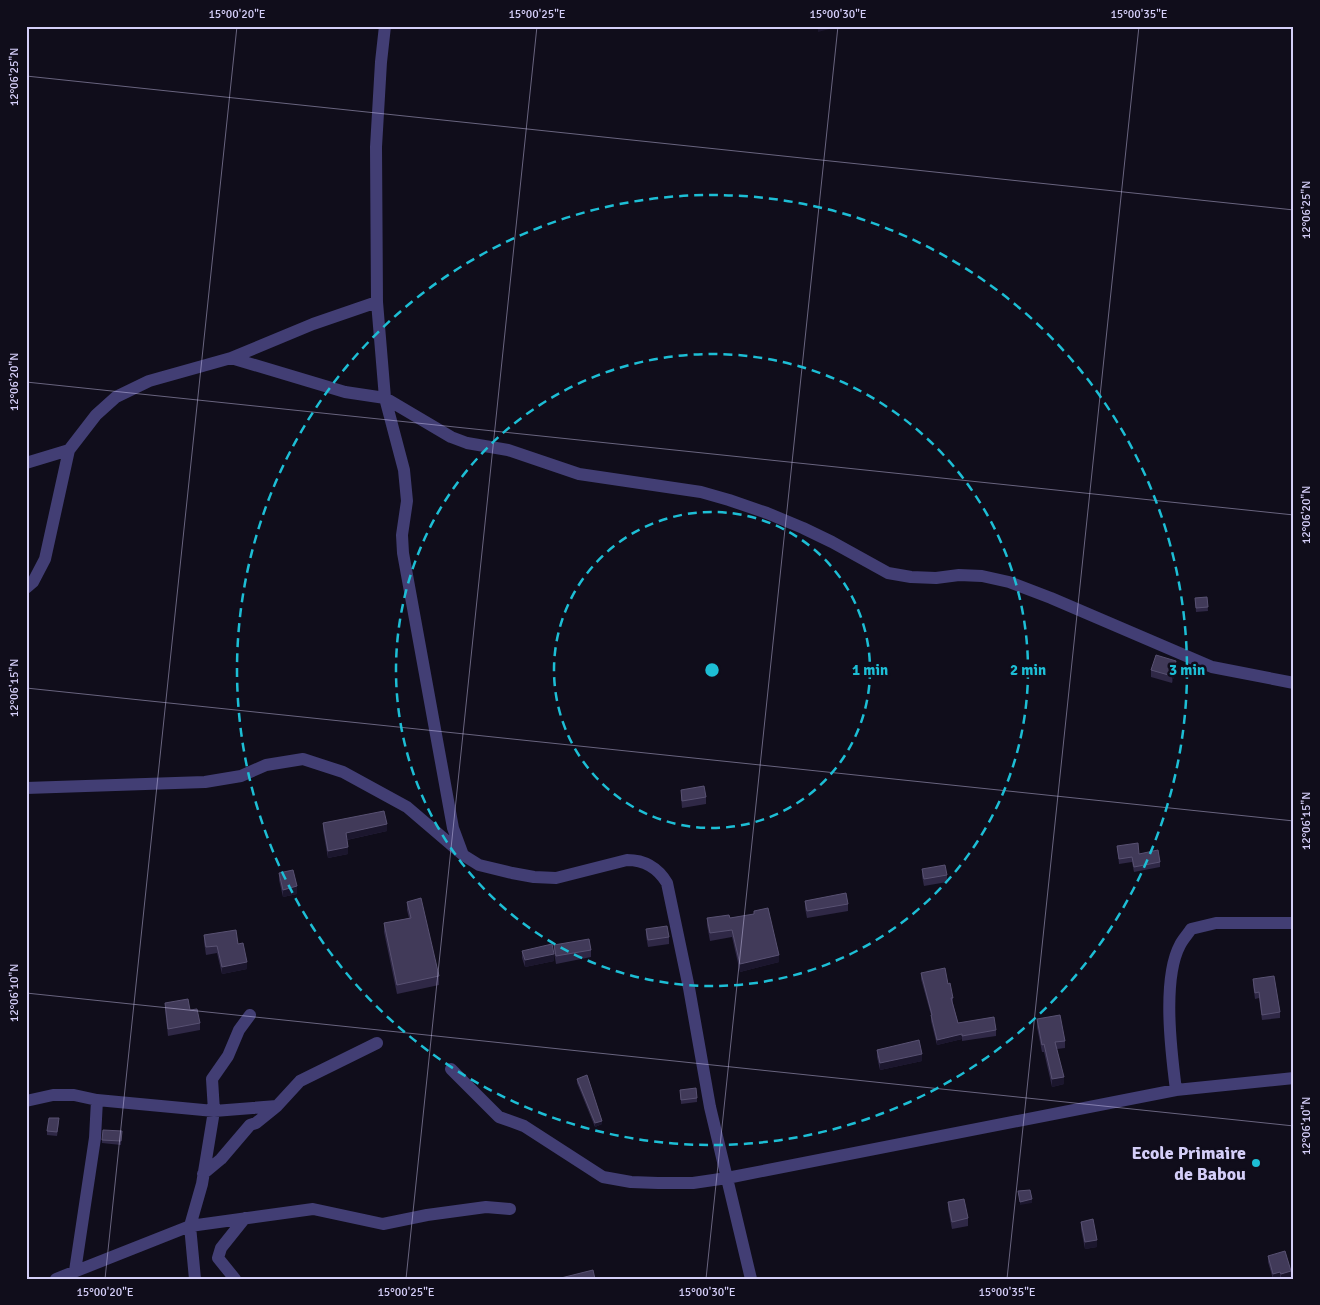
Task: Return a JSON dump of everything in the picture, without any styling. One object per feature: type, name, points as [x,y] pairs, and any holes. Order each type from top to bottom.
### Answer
[{"type":"street","points":[[385,26],[376,147],[378,302],[384,398],[404,470],[407,501],[402,535],[403,554],[452,819],[463,855]]},
{"type":"street","points":[[26,588],[33,582],[45,560],[69,450],[96,415],[116,397],[148,381],[231,358],[313,324],[378,302]]},
{"type":"street","points":[[231,358],[345,392],[384,398],[452,437],[508,450],[579,474],[692,491],[729,500],[803,528],[888,574],[936,578],[982,576],[1009,582],[1212,667],[1294,683]]},
{"type":"street","points":[[26,462],[69,450]]},
{"type":"street","points":[[26,788],[205,782],[241,776],[266,765],[303,759],[342,772],[407,807],[463,855],[480,864],[534,877],[556,878],[627,860],[638,860],[660,872],[667,883],[689,988],[710,1107],[751,1279]]},
{"type":"street","points":[[1176,1090],[1170,1041],[1171,972],[1180,944],[1191,929],[1216,923],[1294,923]]},
{"type":"street","points":[[195,1279],[190,1226],[203,1174],[214,1111],[212,1079],[228,1056],[239,1030],[250,1015]]},
{"type":"street","points":[[203,1174],[220,1159],[250,1125],[256,1123],[277,1106],[300,1081],[377,1043]]},
{"type":"street","points":[[450,1069],[499,1117],[524,1126],[603,1177],[631,1182],[658,1183],[693,1183],[727,1178],[1176,1090],[1294,1078]]},
{"type":"street","points":[[26,1101],[60,1095],[74,1095],[97,1100],[214,1111],[277,1106]]},
{"type":"street","points":[[75,1271],[95,1138],[97,1100]]},
{"type":"street","points":[[56,1279],[190,1226],[313,1209],[383,1224],[427,1215],[486,1207],[510,1209]]},
{"type":"street","points":[[235,1279],[218,1258],[220,1248],[245,1218]]},
{"type":"building","points":[[1207,597],[1208,607],[1196,608],[1195,598]]},
{"type":"building","points":[[1156,655],[1176,661],[1172,676],[1151,670]]},
{"type":"building","points":[[704,786],[706,797],[682,801],[681,790]]},
{"type":"building","points":[[384,811],[387,824],[346,833],[348,847],[328,851],[323,823]]},
{"type":"building","points":[[1138,843],[1139,854],[1158,850],[1160,862],[1134,867],[1132,857],[1119,859],[1117,846]]},
{"type":"building","points":[[945,865],[947,875],[924,879],[922,869]]},
{"type":"building","points":[[293,870],[297,886],[283,890],[279,873]]},
{"type":"building","points":[[846,893],[848,904],[807,911],[805,901]]},
{"type":"building","points":[[421,898],[439,976],[397,985],[384,923],[411,918],[407,902]]},
{"type":"building","points":[[768,908],[779,955],[740,964],[732,930],[710,933],[707,918],[729,915],[730,918],[754,914],[754,911]]},
{"type":"building","points":[[667,926],[669,937],[648,940],[646,929]]},
{"type":"building","points":[[236,930],[238,944],[243,943],[247,962],[222,967],[217,946],[206,947],[204,935]]},
{"type":"building","points":[[589,939],[591,950],[556,956],[554,945]]},
{"type":"building","points":[[552,944],[554,954],[525,960],[522,951]]},
{"type":"building","points":[[945,968],[958,1023],[994,1017],[996,1030],[962,1036],[962,1034],[937,1040],[921,973]]},
{"type":"building","points":[[1274,976],[1280,1012],[1262,1015],[1259,992],[1255,993],[1253,979]]},
{"type":"building","points":[[188,999],[190,1010],[197,1009],[200,1023],[168,1029],[165,1003]]},
{"type":"building","points":[[1060,1015],[1065,1041],[1055,1042],[1064,1077],[1052,1079],[1037,1019]]},
{"type":"building","points":[[919,1040],[922,1054],[880,1063],[877,1050]]},
{"type":"building","points":[[587,1075],[602,1121],[595,1123],[577,1079]]},
{"type":"building","points":[[696,1088],[697,1098],[681,1100],[680,1090]]},
{"type":"building","points":[[49,1118],[59,1118],[57,1132],[47,1131]]},
{"type":"building","points":[[103,1130],[122,1131],[121,1141],[102,1140]]},
{"type":"building","points":[[1030,1190],[1032,1199],[1020,1202],[1018,1191]]},
{"type":"building","points":[[964,1199],[968,1218],[952,1222],[948,1202]]},
{"type":"building","points":[[1093,1219],[1097,1240],[1085,1242],[1081,1222]]},
{"type":"building","points":[[1285,1251],[1291,1271],[1273,1274],[1268,1256]]},
{"type":"building","points":[[593,1270],[595,1279],[557,1279]]},
{"type":"place","name":"Ecole Primaire de Babou","points":[[1256,1163]]}]
